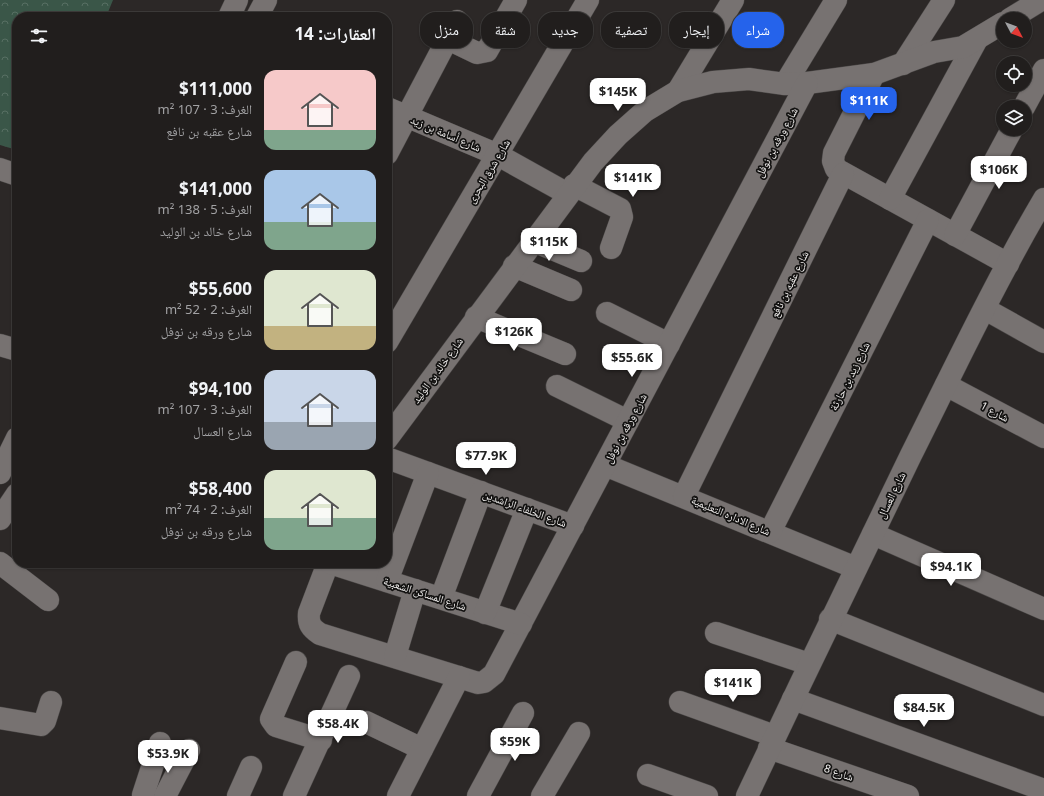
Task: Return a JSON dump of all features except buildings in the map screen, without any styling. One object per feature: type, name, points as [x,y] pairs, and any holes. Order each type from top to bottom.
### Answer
[{"type":"street","points":[[231,12],[237,0]]},
{"type":"street","points":[[260,12],[266,0]]},
{"type":"street","points":[[392,144],[452,30],[477,53],[487,51],[516,0]]},
{"type":"street","name":"شارع شرق البحرى","points":[[392,334],[588,0]]},
{"type":"street","points":[[678,91],[733,0]]},
{"type":"street","points":[[785,84],[836,0]]},
{"type":"street","points":[[904,64],[944,0]]},
{"type":"street","points":[[1021,12],[1041,0]]},
{"type":"street","name":"شارع خالد بن الوليد","points":[[392,432],[476,317],[593,162],[618,135],[645,111],[678,91],[713,82],[742,80],[785,84],[807,83],[874,74],[934,52],[963,47],[996,27]]},
{"type":"street","points":[[890,199],[976,40]]},
{"type":"street","points":[[1028,100],[1044,70]]},
{"type":"street","points":[[874,74],[834,153],[833,161],[836,169],[1008,264]]},
{"type":"street","name":"شارع ورقه بن نوفل","points":[[327,568],[309,613],[308,622],[312,629],[320,634],[395,656],[478,683],[490,679],[521,624],[807,83]]},
{"type":"street","name":"شارع أسامة بن زيد","points":[[392,110],[498,155],[571,190],[620,209],[622,213],[611,248]]},
{"type":"street","points":[[955,235],[1008,136]]},
{"type":"street","points":[[0,168],[12,173]]},
{"type":"street","name":"شارع عقبه بن نافع","points":[[684,496],[843,174]]},
{"type":"street","name":"شارع العسال","points":[[747,796],[830,618],[984,309],[1008,264],[1041,213]]},
{"type":"street","name":"شارع زيد بن حارثة","points":[[770,532],[928,220]]},
{"type":"street","points":[[533,241],[581,262]]},
{"type":"street","points":[[514,266],[571,290]]},
{"type":"street","points":[[984,309],[1044,342]]},
{"type":"street","points":[[607,313],[669,344]]},
{"type":"street","points":[[476,317],[565,354]]},
{"type":"street","points":[[0,345],[12,349]]},
{"type":"street","name":"شارع 1","points":[[946,385],[1044,437]]},
{"type":"street","points":[[557,386],[628,421]]},
{"type":"street","points":[[0,473],[12,448]]},
{"type":"street","name":"شارع الخلفاء الراشدين","points":[[392,460],[573,526]]},
{"type":"street","name":"شارع الاداره التعليمية","points":[[605,465],[684,496],[856,568]]},
{"type":"street","points":[[392,568],[428,473]]},
{"type":"street","points":[[441,598],[482,492]]},
{"type":"street","points":[[0,519],[12,501]]},
{"type":"street","points":[[486,612],[527,509]]},
{"type":"street","points":[[873,534],[1044,609]]},
{"type":"street","points":[[0,563],[48,600]]},
{"type":"street","name":"شارع المساكن الشعبية","points":[[345,568],[521,624]]},
{"type":"street","points":[[387,581],[392,568]]},
{"type":"street","points":[[395,656],[415,590]]},
{"type":"street","points":[[830,618],[1044,706]]},
{"type":"street","points":[[716,633],[809,664]]},
{"type":"street","points":[[296,662],[271,719],[276,726],[321,740]]},
{"type":"street","points":[[294,796],[321,740],[349,676]]},
{"type":"street","points":[[398,796],[459,676]]},
{"type":"street","points":[[793,699],[1044,790]]},
{"type":"street","points":[[0,718],[41,725],[45,721],[51,702]]},
{"type":"street","name":"شارع 8","points":[[680,702],[772,742],[908,796]]},
{"type":"street","points":[[478,796],[523,713]]},
{"type":"street","points":[[366,722],[422,749]]},
{"type":"street","points":[[542,796],[578,733]]},
{"type":"street","points":[[151,796],[160,743]]},
{"type":"street","points":[[151,796],[189,750]]},
{"type":"street","points":[[238,796],[251,767]]},
{"type":"street","points":[[648,775],[707,796]]},
{"type":"green space","points":[[0,0],[113,0],[108,12],[12,12],[12,149],[0,145]]}]
